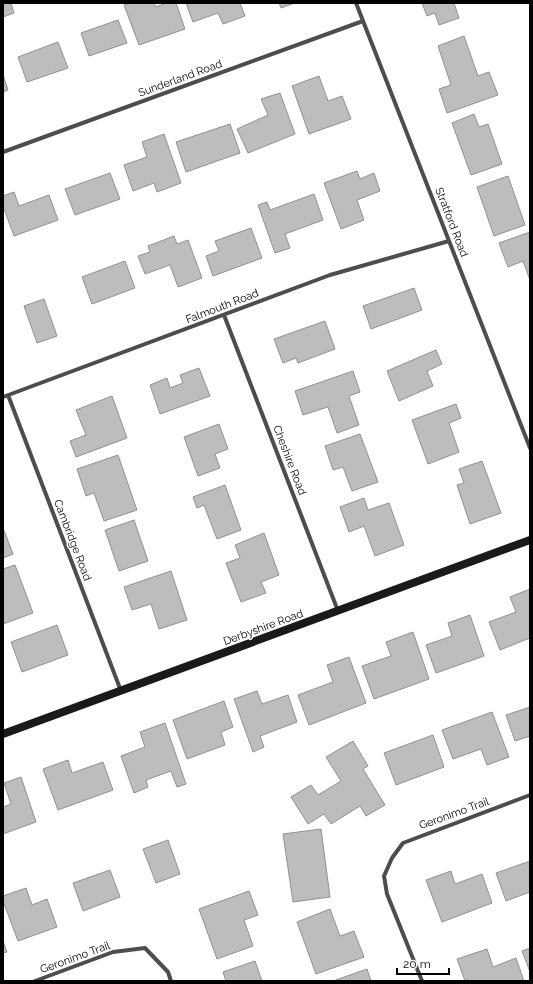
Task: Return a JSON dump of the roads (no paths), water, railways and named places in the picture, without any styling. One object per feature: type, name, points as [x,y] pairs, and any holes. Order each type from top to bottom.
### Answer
[{"type":"street","name":"Stratford Road","points":[[356,3],[530,448]]},
{"type":"street","name":"Sunderland Road","points":[[3,152],[363,21]]},
{"type":"street","name":"Falmouth Road","points":[[3,397],[330,275],[449,241]]},
{"type":"street","name":"Cheshire Road","points":[[224,315],[339,611]]},
{"type":"street","name":"Cambridge Road","points":[[8,395],[122,691]]},
{"type":"street","name":"Derbyshire Road","points":[[3,734],[530,540]]},
{"type":"street","name":"Geronimo Trail","points":[[422,981],[388,894],[384,876],[392,858],[403,843],[530,795]]},
{"type":"street","name":"Geronimo Trail","points":[[34,981],[113,952],[145,948],[168,972],[171,981]]}]
